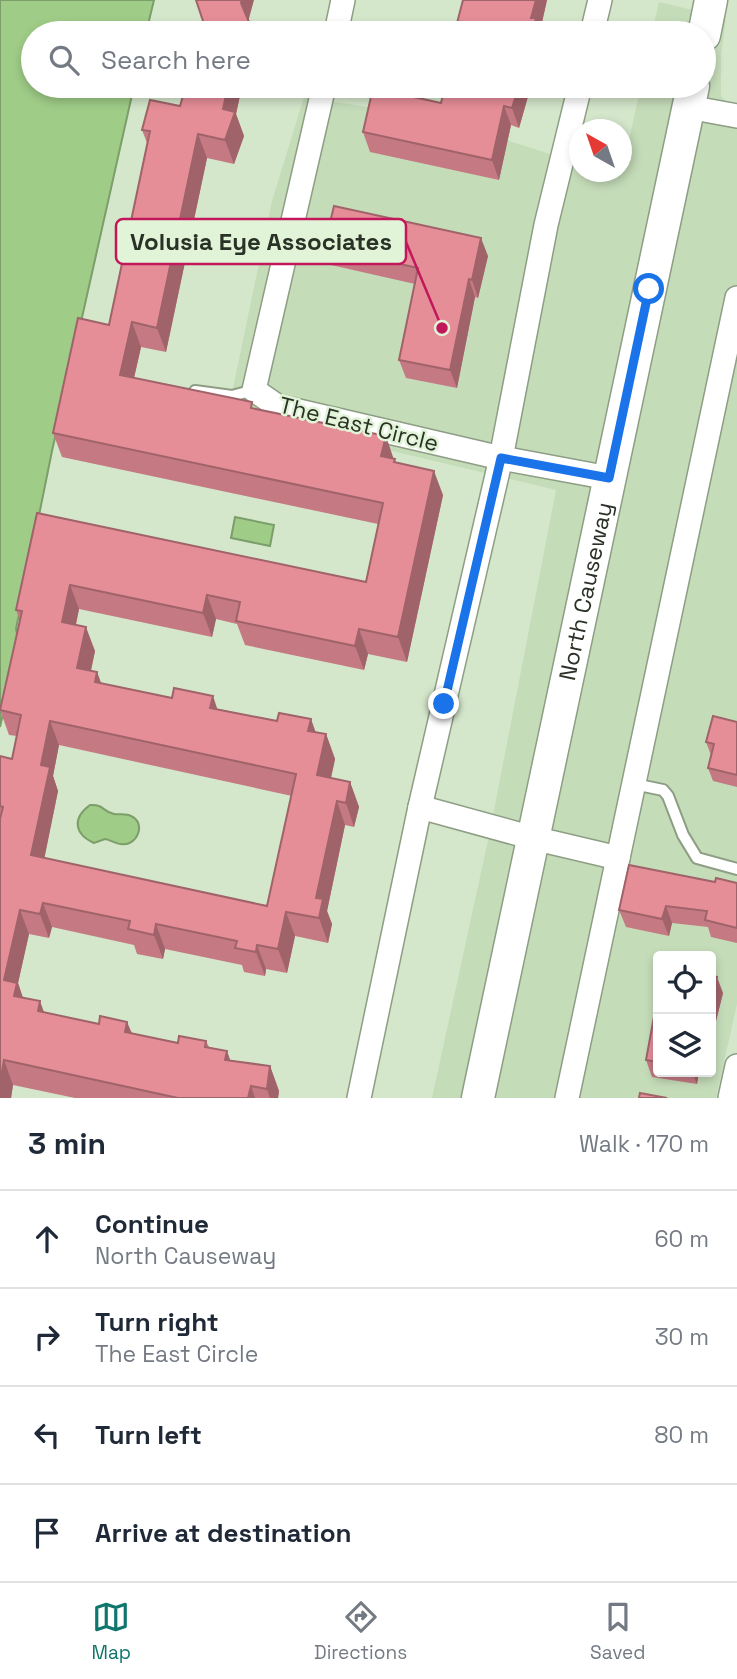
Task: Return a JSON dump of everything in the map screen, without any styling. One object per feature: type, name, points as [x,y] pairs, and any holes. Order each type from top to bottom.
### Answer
[{"type":"main road","points":[[707,21],[711,0]]},
{"type":"main road","name":"North Causeway","points":[[478,1098],[690,98]]},
{"type":"street","points":[[339,21],[343,0]]},
{"type":"street","points":[[595,21],[600,0]]},
{"type":"street","name":"The East Circle","points":[[321,98],[254,390],[276,406],[501,458],[609,478]]},
{"type":"street","points":[[359,1098],[420,807],[501,458],[546,225],[577,98]]},
{"type":"street","points":[[695,98],[737,116]]},
{"type":"street","points":[[567,1098],[737,298]]},
{"type":"street","points":[[420,807],[618,858]]},
{"type":"street","points":[[730,1098],[737,1066]]},
{"type":"lane","points":[[181,390],[232,396],[254,390]]},
{"type":"lane","points":[[634,784],[663,790],[668,796],[683,835],[697,858],[737,869]]},
{"type":"shaded area","points":[[0,0],[154,0],[149,21],[21,21],[21,98],[131,98],[52,451],[16,629],[19,643],[0,727]]},
{"type":"shaded area","points":[[659,2],[697,11],[695,21],[655,21]]},
{"type":"shaded area","points":[[720,17],[726,19],[721,55],[721,96],[737,109],[737,1004],[716,1098],[490,1098],[703,98],[716,98],[716,36]]},
{"type":"shaded area","points":[[304,98],[442,119],[550,154],[569,157],[569,182],[632,182],[632,127],[638,98],[677,98],[466,1098],[432,1098],[490,831],[556,490],[228,412],[272,201]]},
{"type":"shaded area","points":[[235,517],[274,525],[270,546],[231,538]]},
{"type":"shaded area","points":[[90,805],[136,819],[138,834],[127,844],[105,839],[94,843],[87,839],[79,830],[78,820]]},
{"type":"building","points":[[196,0],[242,0],[248,21],[203,21]]},
{"type":"building","points":[[463,0],[536,0],[531,18],[536,18],[535,21],[458,21]]},
{"type":"building","points":[[182,98],[225,98],[223,109],[235,112],[225,140],[198,134],[157,328],[132,322],[120,375],[252,402],[251,408],[386,436],[381,456],[395,459],[394,462],[434,471],[398,637],[359,629],[355,646],[236,621],[240,602],[207,595],[203,613],[70,585],[62,622],[86,627],[77,668],[97,672],[95,682],[172,698],[174,688],[213,696],[210,708],[277,721],[279,713],[311,719],[308,731],[326,734],[317,775],[350,782],[346,803],[337,801],[316,898],[323,899],[319,918],[286,912],[278,949],[257,945],[256,952],[235,948],[237,941],[156,924],[154,935],[128,929],[130,921],[43,903],[40,914],[20,910],[4,980],[17,983],[14,996],[40,1001],[38,1011],[99,1024],[100,1016],[127,1022],[125,1032],[178,1043],[179,1036],[206,1041],[205,1047],[227,1051],[225,1060],[270,1066],[267,1089],[251,1086],[248,1098],[178,1098],[4,1060],[0,1082],[0,819],[3,807],[0,806],[0,756],[12,759],[21,715],[0,710],[22,611],[16,610],[37,513],[366,582],[383,503],[53,433],[78,318],[109,325],[150,131],[142,130],[150,100],[180,106]],"holes":[[[50,721],[296,774],[267,906],[31,855],[50,767],[41,765]]]},
{"type":"building","points":[[371,98],[418,98],[441,103],[442,98],[515,98],[512,108],[504,106],[492,160],[363,132]]},
{"type":"building","points":[[334,206],[481,238],[472,280],[469,279],[450,370],[399,360],[418,268],[324,247]]},
{"type":"building","points":[[713,716],[737,722],[737,775],[708,768],[714,744],[706,742]]},
{"type":"building","points":[[629,865],[715,882],[716,878],[737,883],[737,928],[705,920],[707,911],[666,906],[662,919],[619,910]]},
{"type":"building","points":[[653,1022],[653,1061],[646,1060]]},
{"type":"building","points":[[640,1093],[667,1098],[639,1098]]},
{"type":"place","name":"Volusia Eye Associates","points":[[442,328]]},
{"type":"route","points":[[444,704],[501,458],[609,478],[649,289]]}]
